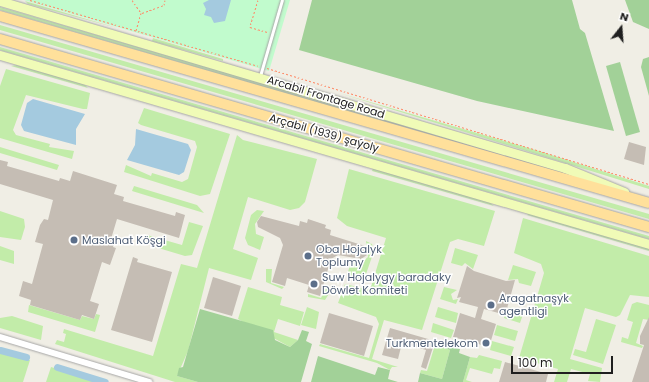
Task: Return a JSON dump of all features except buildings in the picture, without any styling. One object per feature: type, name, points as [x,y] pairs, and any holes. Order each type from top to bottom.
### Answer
[{"type":"main road","name":"Arçabil (1939) şaýoly","points":[[0,16],[649,202]]},
{"type":"main road","name":"Arçabil (1939) şaýoly","points":[[0,39],[649,227]]},
{"type":"street","name":"Arcabil Frontage Road","points":[[0,1],[12,2],[133,40],[565,168],[649,202]]},
{"type":"street","points":[[0,55],[649,244]]},
{"type":"street","points":[[0,337],[149,382]]},
{"type":"lane","points":[[260,78],[282,0]]},
{"type":"path","points":[[30,0],[263,67],[649,184]]},
{"type":"path","points":[[132,0],[141,13]]},
{"type":"path","points":[[141,13],[164,5],[166,0]]},
{"type":"path","points":[[258,0],[250,27],[268,32],[266,39]]},
{"type":"path","points":[[133,40],[141,13]]},
{"type":"green space","points":[[24,0],[290,0],[269,71]]},
{"type":"green space","points":[[312,0],[572,0],[580,29],[585,33],[614,131],[477,101],[299,50]]},
{"type":"green space","points":[[625,0],[649,0],[649,29],[633,22]]},
{"type":"green space","points":[[25,1],[121,29],[28,4]]},
{"type":"green space","points":[[0,7],[457,140],[457,143],[0,10]]},
{"type":"green space","points":[[0,25],[649,214],[649,219],[0,30]]},
{"type":"green space","points":[[153,38],[223,59],[223,61],[152,41]]},
{"type":"green space","points":[[0,47],[649,236],[649,239],[0,50]]},
{"type":"green space","points":[[649,57],[649,96],[641,67],[643,59]]},
{"type":"green space","points":[[620,62],[640,132],[626,136],[606,66]]},
{"type":"green space","points":[[17,65],[84,84],[88,88],[11,66]]},
{"type":"green space","points":[[6,69],[90,93],[87,109],[26,95],[13,130],[16,135],[50,144],[49,147],[74,151],[72,159],[0,138],[0,86]]},
{"type":"green space","points":[[339,93],[539,151],[649,186],[649,189]]},
{"type":"green space","points":[[144,108],[230,134],[210,194],[200,196],[124,172],[126,165],[151,176],[152,173],[182,182],[188,179],[197,147],[195,141],[141,125],[138,123]]},
{"type":"green space","points":[[237,135],[243,140],[317,159],[305,202],[299,208],[290,210],[248,197],[233,249],[258,258],[251,280],[209,268],[188,351],[177,376],[198,382],[175,382],[55,344],[57,340],[64,342],[66,334],[63,333],[64,329],[153,356],[181,264],[197,268]]},
{"type":"green space","points":[[0,147],[59,165],[57,170],[0,153]]},
{"type":"green space","points":[[373,168],[488,201],[494,206],[372,171]]},
{"type":"green space","points":[[349,169],[495,211],[484,246],[458,239],[450,242],[422,330],[384,320],[372,359],[398,367],[392,367],[390,370],[377,363],[319,346],[320,344],[369,358],[379,324],[376,317],[338,303],[345,284],[370,290],[386,238],[347,226],[337,218]]},
{"type":"green space","points":[[134,186],[197,205],[204,213],[132,191]]},
{"type":"green space","points":[[257,210],[264,211],[255,224],[256,234],[264,237],[260,250],[248,245],[245,238],[251,215]]},
{"type":"green space","points":[[0,211],[24,219],[25,227],[21,240],[0,237]]},
{"type":"green space","points":[[530,213],[649,248],[649,251],[527,215]]},
{"type":"green space","points":[[523,218],[649,256],[649,297],[630,295],[620,315],[616,317],[585,308],[570,359],[602,368],[600,382],[588,381],[590,374],[571,369],[567,382],[554,382],[558,369],[519,358],[544,273],[541,264],[514,253]]},
{"type":"green space","points":[[189,222],[203,226],[192,255],[185,256],[155,247],[147,240],[147,235],[182,245]]},
{"type":"green space","points":[[366,241],[372,244],[374,251],[366,274],[360,278],[347,275],[351,262],[359,265],[368,257]]},
{"type":"green space","points":[[0,246],[14,251],[14,264],[0,260]]},
{"type":"green space","points":[[455,248],[478,255],[473,269],[465,263],[462,266],[451,263]]},
{"type":"green space","points":[[513,265],[536,272],[531,286],[519,283],[518,279],[508,280]]},
{"type":"green space","points":[[266,269],[272,269],[271,283],[284,287],[282,289],[266,282]]},
{"type":"green space","points":[[327,286],[332,289],[325,300],[308,297],[308,294],[321,298]]},
{"type":"green space","points":[[248,287],[282,297],[280,305],[304,312],[300,326],[278,319],[274,332],[298,340],[290,347],[238,319]]},
{"type":"green space","points":[[444,287],[457,290],[451,294],[453,300],[458,299],[456,304],[440,299]]},
{"type":"green space","points":[[637,302],[649,305],[649,320],[643,319],[636,343],[643,346],[642,348],[621,342],[622,337],[628,339],[633,322],[627,320],[632,304]]},
{"type":"green space","points":[[29,305],[80,320],[82,316],[94,319],[96,314],[100,315],[95,332],[28,312]]},
{"type":"green space","points":[[307,307],[319,312],[316,329],[301,325]]},
{"type":"green space","points":[[438,307],[458,313],[456,323],[435,317]]},
{"type":"green space","points":[[509,307],[524,311],[520,323],[504,318],[505,312],[509,316],[513,312]]},
{"type":"green space","points":[[200,309],[273,330],[275,340],[290,347],[298,340],[302,330],[309,332],[306,341],[312,344],[301,382],[198,382],[177,376],[179,368],[183,367]]},
{"type":"green space","points":[[12,316],[43,326],[41,340],[0,328],[0,318]]},
{"type":"green space","points":[[596,319],[616,325],[603,364],[573,355],[575,349],[586,352]]},
{"type":"green space","points":[[433,323],[454,330],[451,338],[431,332]]},
{"type":"green space","points":[[497,325],[518,331],[515,341],[494,335]]},
{"type":"green space","points":[[492,341],[514,347],[511,356],[490,350]]},
{"type":"green space","points":[[436,342],[460,349],[459,353],[470,357],[463,382],[418,382],[420,373],[442,379],[450,350],[435,345]]},
{"type":"green space","points":[[435,345],[450,350],[442,379],[420,373],[421,370],[427,371]]},
{"type":"green space","points":[[0,352],[30,360],[23,382],[0,382]]},
{"type":"green space","points":[[479,355],[502,361],[500,369],[494,368],[492,374],[470,368],[466,380],[472,382],[463,382],[470,357],[477,358]]},
{"type":"green space","points":[[318,356],[375,375],[378,367],[390,370],[388,379],[398,382],[311,382]]},
{"type":"green space","points":[[51,367],[99,382],[46,382]]},
{"type":"water","points":[[209,0],[231,0],[225,21],[214,23],[211,17],[204,15],[206,9],[203,3]]},
{"type":"water","points":[[33,99],[85,114],[76,129],[76,145],[24,131],[21,125],[27,103]]},
{"type":"water","points":[[136,129],[188,144],[191,150],[184,172],[179,175],[127,160],[135,145]]},
{"type":"waterway","points":[[0,350],[26,357]]},
{"type":"waterway","points":[[57,367],[105,382]]},
{"type":"place","name":"Maslahat Köşgi","points":[[74,240]]},
{"type":"place","name":"Oba Hojalyk Toplumy","points":[[308,256]]},
{"type":"place","name":"Suw Hojalygy baradaky Döwlet Komiteti","points":[[314,284]]},
{"type":"place","name":"Aragatnaşyk agentligi","points":[[491,305]]},
{"type":"place","name":"Turkmentelekom","points":[[486,343]]}]
